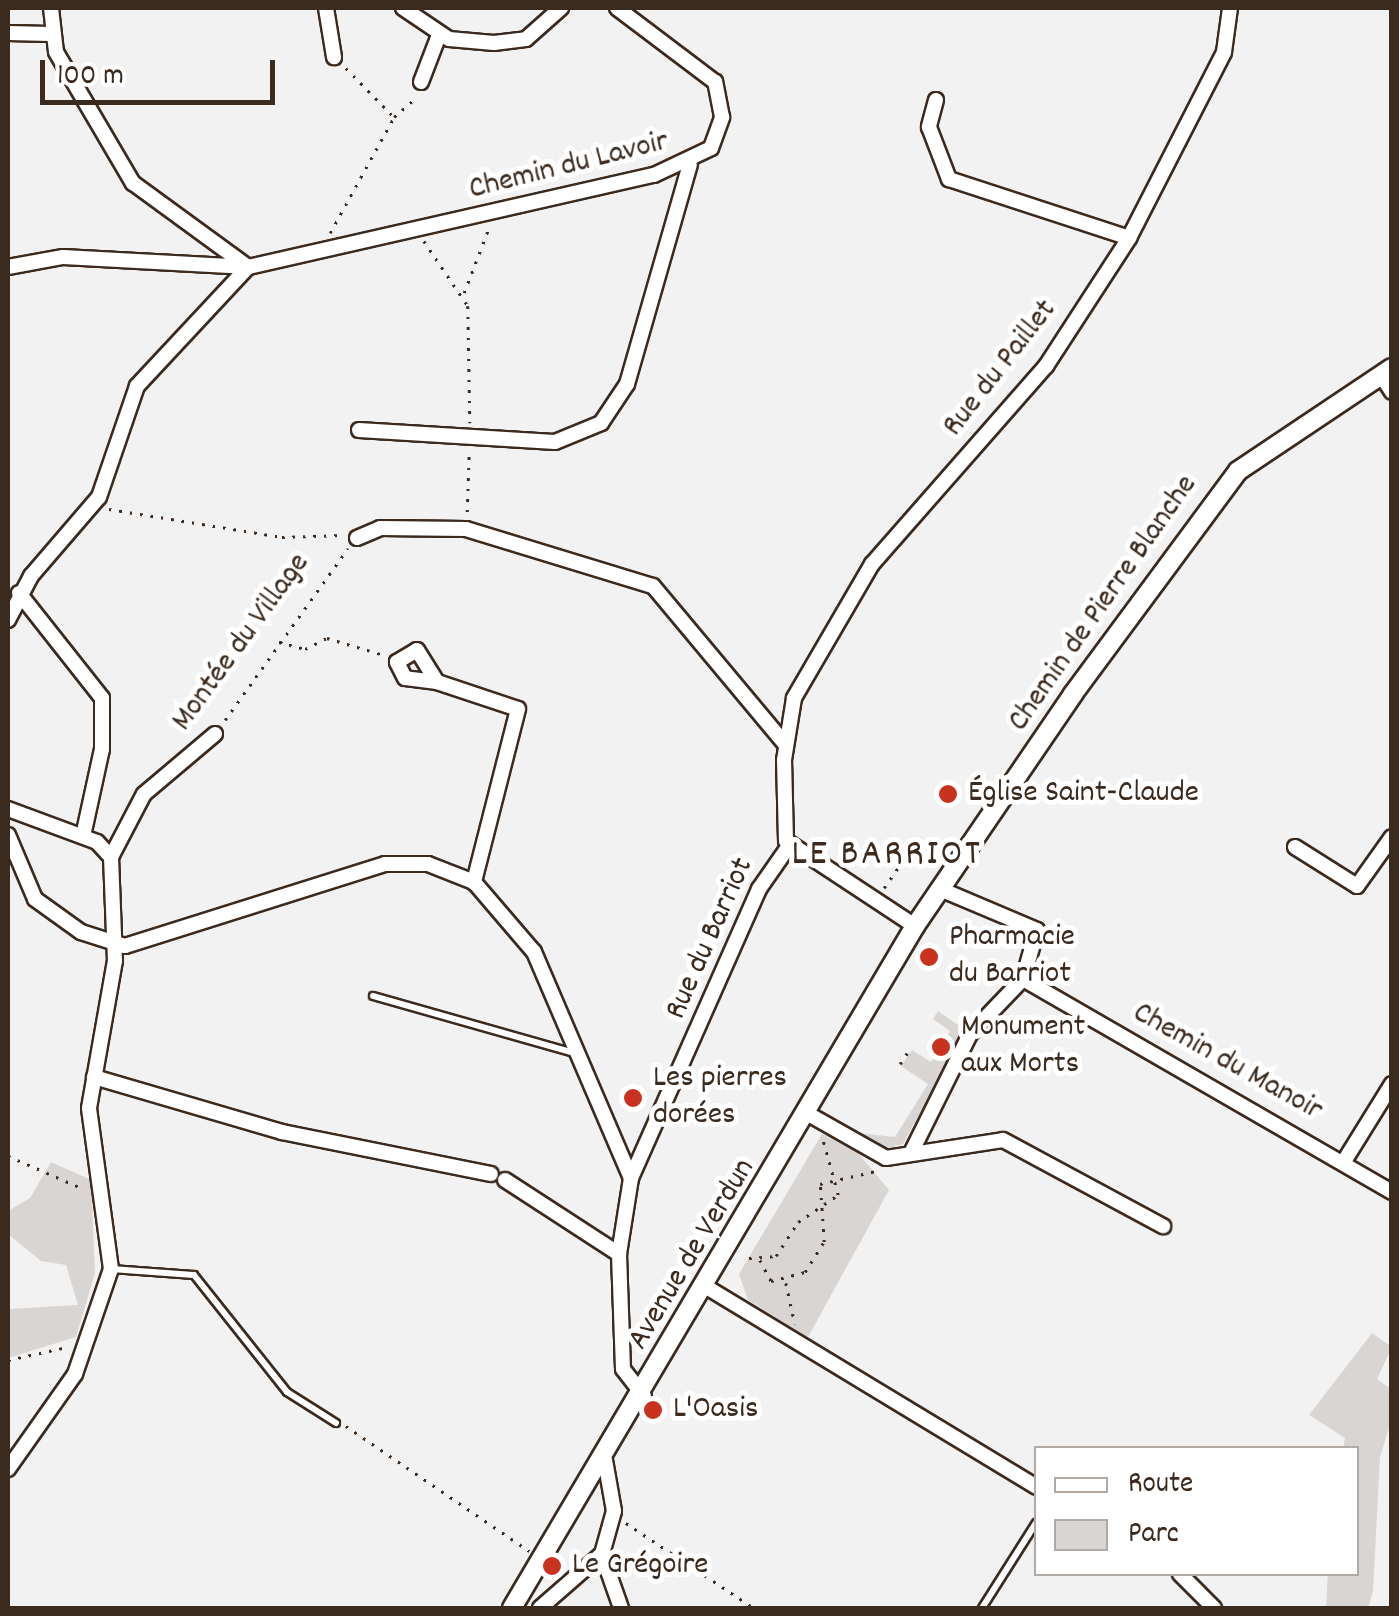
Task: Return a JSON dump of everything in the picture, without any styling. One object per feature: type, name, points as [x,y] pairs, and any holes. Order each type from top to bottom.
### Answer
[{"type":"street","points":[[8,620],[20,593],[94,505],[137,386],[248,267],[134,183],[50,34],[52,8]]},
{"type":"street","points":[[326,8],[334,57]]},
{"type":"street","points":[[403,8],[439,35],[519,42],[562,8]]},
{"type":"street","name":"Chemin du Lavoir","points":[[8,267],[63,257],[248,267],[322,246],[415,234],[690,165],[719,132],[719,91],[617,8]]},
{"type":"street","name":"Rue du Paillet","points":[[789,846],[784,744],[803,676],[872,564],[1046,366],[1130,238],[1224,52],[1231,10]]},
{"type":"street","points":[[8,33],[50,34]]},
{"type":"street","points":[[421,82],[439,35]]},
{"type":"street","points":[[936,100],[930,127],[949,179],[1130,238]]},
{"type":"street","points":[[358,430],[567,440],[611,412],[690,165]]},
{"type":"street","points":[[1386,371],[1392,392]]},
{"type":"street","name":"Chemin de Pierre Blanche","points":[[915,926],[1213,497],[1260,454],[1386,371]]},
{"type":"street","points":[[361,536],[466,529],[668,596],[784,744]]},
{"type":"street","points":[[20,593],[102,698],[102,749],[83,836]]},
{"type":"street","points":[[436,682],[428,656],[416,650],[397,662],[404,678],[436,682],[518,709],[474,882]]},
{"type":"street","name":"Montée du Village","points":[[111,1268],[106,1199],[91,1125],[111,944],[111,857],[144,794],[215,734]]},
{"type":"street","points":[[8,809],[83,836],[111,857]]},
{"type":"street","points":[[8,835],[35,900],[111,944],[145,944],[385,864],[428,864],[474,882],[534,952],[631,1178]]},
{"type":"street","points":[[1295,847],[1357,886],[1392,837]]},
{"type":"street","points":[[789,846],[915,926]]},
{"type":"street","name":"Rue du Barriot","points":[[644,1396],[622,1369],[619,1254],[631,1178],[759,889],[789,846]]},
{"type":"street","points":[[910,1153],[970,1034],[1028,982],[1037,930],[940,889]]},
{"type":"street","name":"Avenue de Verdun","points":[[512,1608],[708,1288],[915,926]]},
{"type":"street","name":"Chemin du Manoir","points":[[1028,982],[1392,1192]]},
{"type":"street","points":[[94,1076],[282,1132],[498,1177],[619,1254]]},
{"type":"street","points":[[1343,1162],[1392,1084]]},
{"type":"street","points":[[810,1115],[886,1158],[1003,1140],[1163,1226]]},
{"type":"street","points":[[8,1468],[88,1343],[111,1268]]},
{"type":"street","points":[[708,1288],[1034,1485]]},
{"type":"street","points":[[540,1608],[602,1554],[614,1511],[605,1460]]},
{"type":"street","points":[[602,1554],[621,1608]]},
{"type":"street","points":[[1182,1576],[1214,1608]]},
{"type":"lane","points":[[373,996],[580,1054]]},
{"type":"lane","points":[[111,1268],[194,1275],[287,1392],[336,1423]]},
{"type":"lane","points":[[982,1608],[1034,1526]]},
{"type":"path","points":[[334,57],[394,117]]},
{"type":"path","points":[[322,246],[394,117],[412,107],[421,82]]},
{"type":"path","points":[[464,294],[494,214]]},
{"type":"path","points":[[415,234],[464,294],[474,331],[466,529]]},
{"type":"path","name":"Montée du Village","points":[[94,505],[282,537],[361,536]]},
{"type":"path","name":"Montée du Village","points":[[215,734],[277,641],[361,536]]},
{"type":"path","points":[[277,641],[306,649],[327,638],[397,662]]},
{"type":"path","points":[[883,889],[920,836]]},
{"type":"path","points":[[900,1064],[909,1050]]},
{"type":"path","points":[[749,1258],[776,1256],[821,1207],[838,1196],[840,1176],[823,1134]]},
{"type":"path","points":[[8,1156],[106,1199]]},
{"type":"path","points":[[786,1282],[821,1250],[820,1184],[840,1176],[866,1177],[886,1158]]},
{"type":"path","points":[[760,1260],[766,1277],[786,1282]]},
{"type":"path","points":[[786,1282],[798,1334]]},
{"type":"path","points":[[8,1360],[88,1343]]},
{"type":"path","points":[[336,1423],[534,1554]]},
{"type":"path","points":[[618,1515],[754,1608]]},
{"type":"green space","points":[[938,1011],[965,1030],[903,1144],[884,1149],[859,1133],[895,1137],[928,1084],[901,1066],[912,1050],[931,1062],[950,1031],[933,1019]]},
{"type":"green space","points":[[822,1134],[858,1153],[889,1190],[808,1337],[748,1300],[739,1274]]},
{"type":"green space","points":[[51,1162],[91,1180],[95,1273],[76,1337],[8,1358],[8,1309],[78,1305],[66,1265],[41,1261],[8,1234],[8,1211],[30,1198]]},
{"type":"green space","points":[[1372,1333],[1392,1347],[1377,1379],[1391,1389],[1392,1418],[1380,1457],[1373,1591],[1368,1608],[1326,1608],[1328,1576],[1359,1576],[1359,1446],[1343,1446],[1345,1438],[1309,1415]]},
{"type":"place","name":"Église Saint-Claude","points":[[948,794]]},
{"type":"place","name":"Pharmacie du Barriot","points":[[929,957]]},
{"type":"place","name":"Monument aux Morts","points":[[941,1047]]},
{"type":"place","name":"Les pierres dorées","points":[[633,1098]]},
{"type":"place","name":"L'Oasis","points":[[653,1410]]},
{"type":"place","name":"Le Grégoire","points":[[552,1566]]},
{"type":"district","name":"LE BARRIOT","points":[[887,856]]}]
